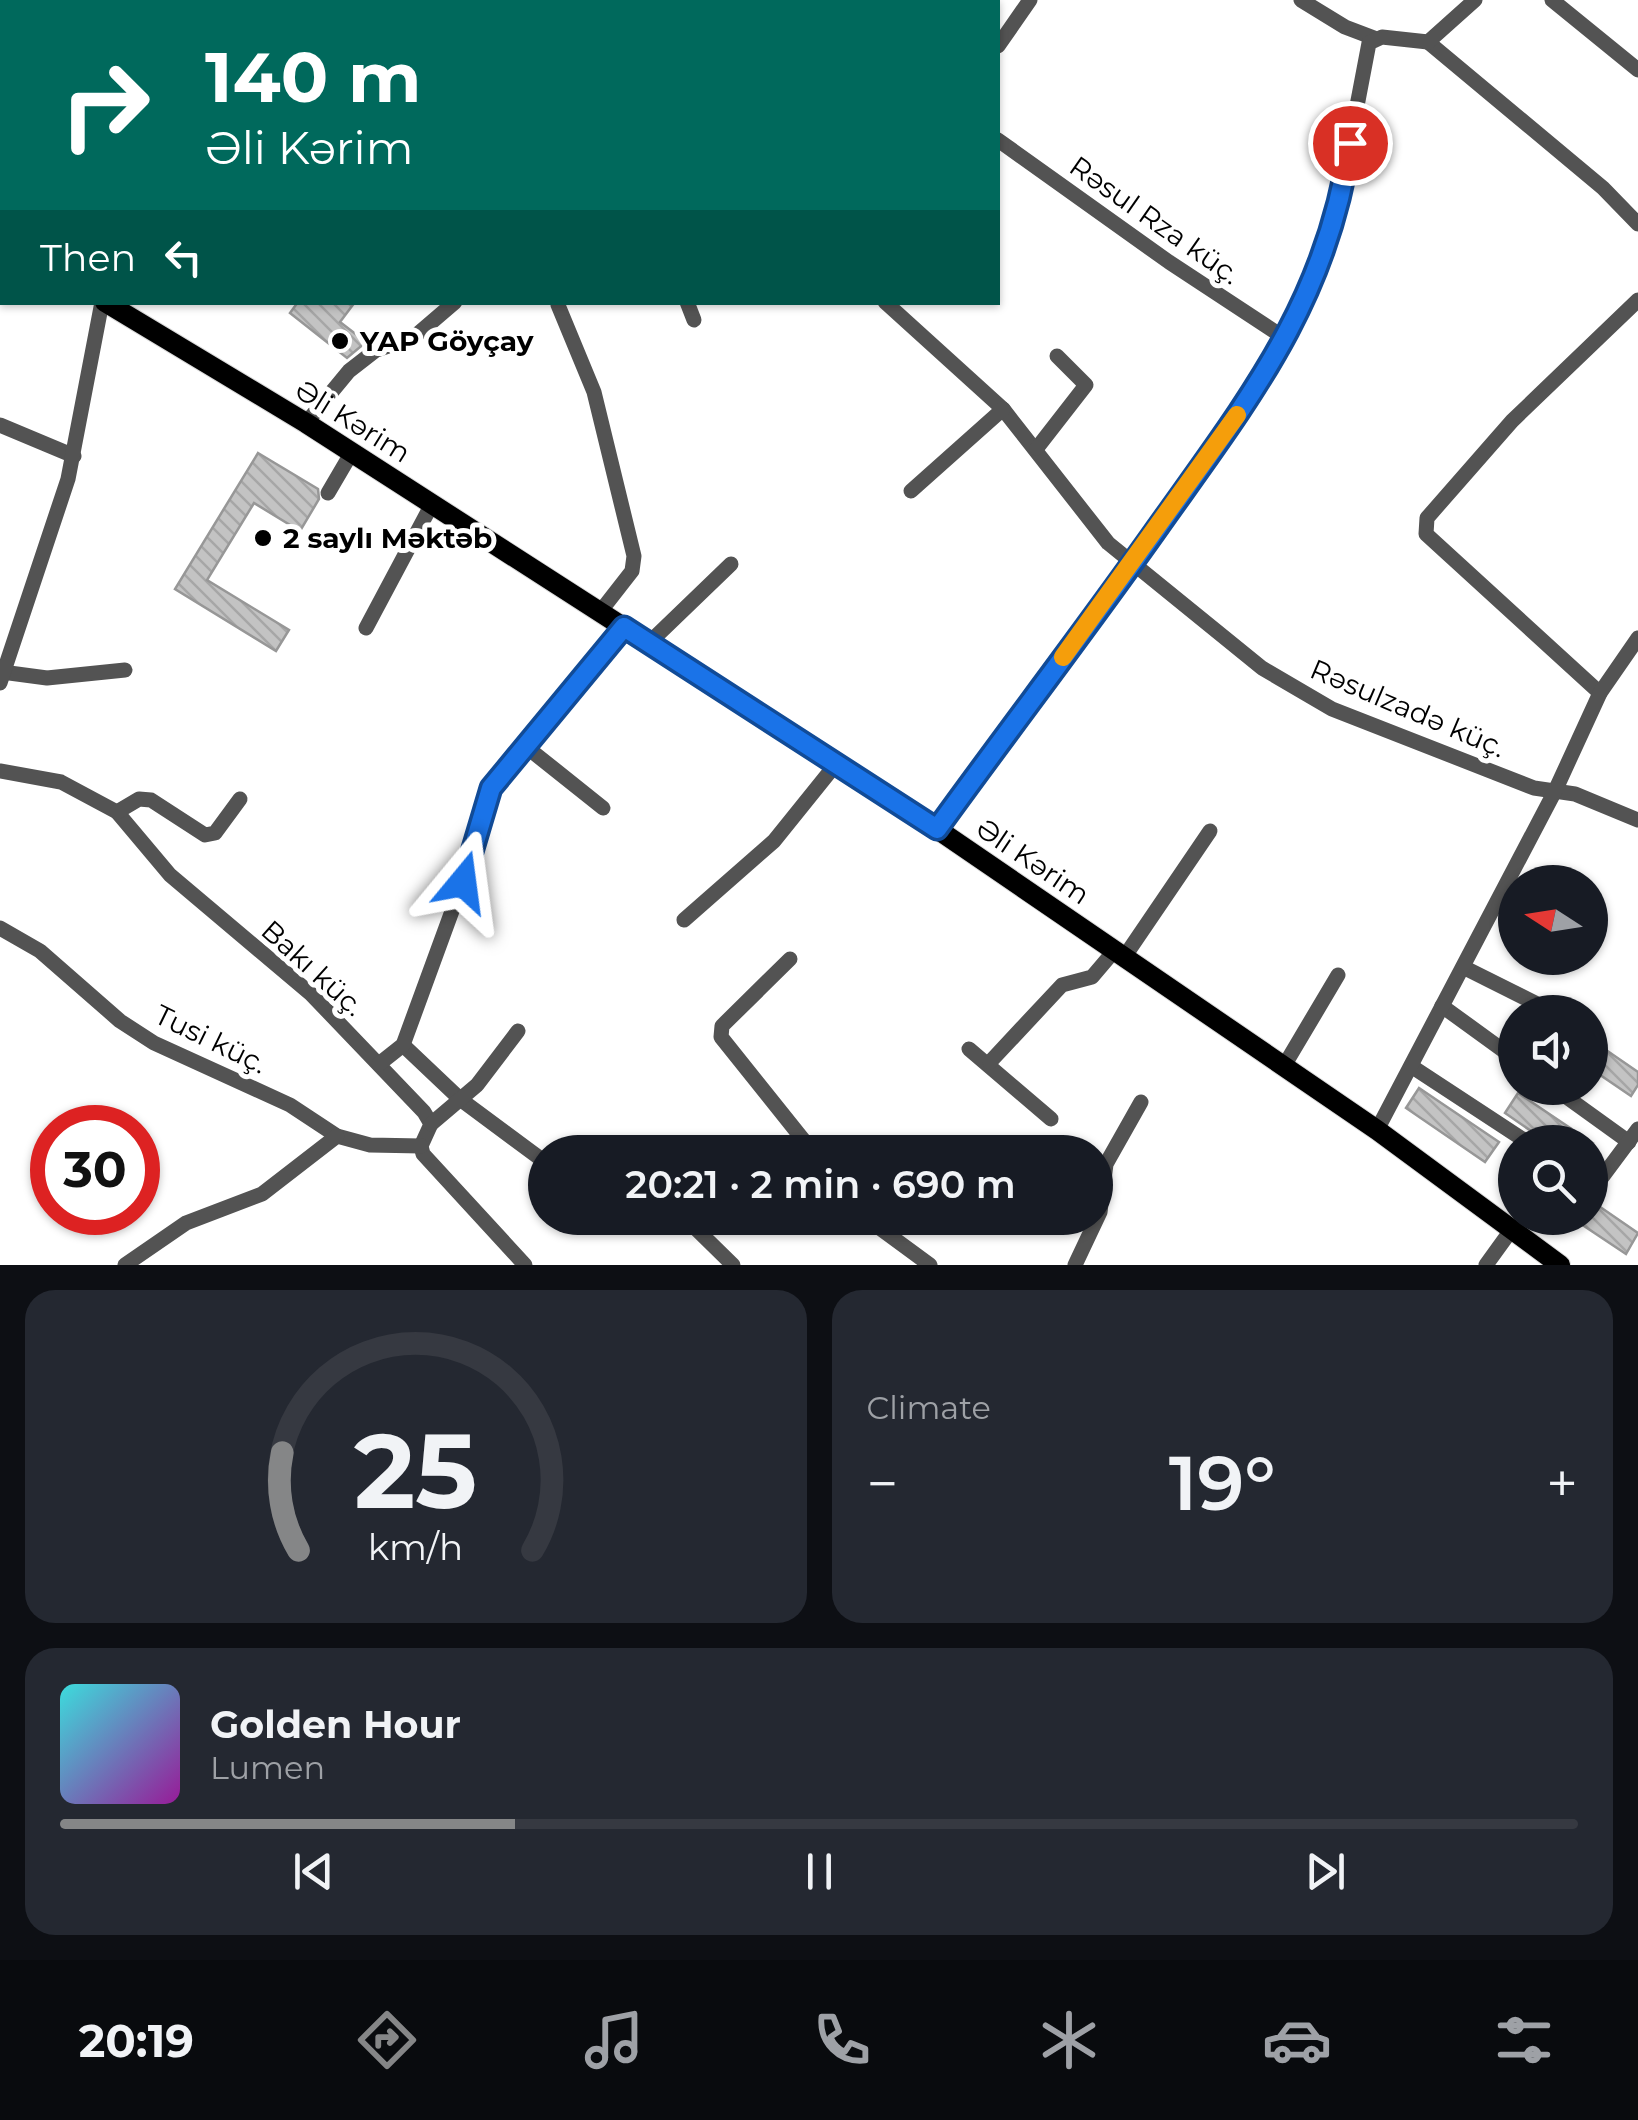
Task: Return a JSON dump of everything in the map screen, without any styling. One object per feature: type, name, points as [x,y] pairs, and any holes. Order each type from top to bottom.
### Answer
[{"type":"main road","name":"Əli Kərim","points":[[108,305],[352,452],[937,829],[1378,1130],[1498,1220]]},
{"type":"main road","name":"Əli Kərim","points":[[1519,1235],[1560,1265]]},
{"type":"street","points":[[1000,43],[1030,0]]},
{"type":"street","points":[[1302,0],[1345,27],[1374,38],[1428,42],[1603,188],[1638,224]]},
{"type":"street","points":[[1428,42],[1475,0]]},
{"type":"street","points":[[1552,0],[1638,70]]},
{"type":"street","points":[[937,829],[1132,563],[1286,339],[1333,232],[1364,54],[1374,38]]},
{"type":"street","name":"Rəsul Rza küç.","points":[[1000,141],[1168,262],[1286,339]]},
{"type":"street","points":[[1600,693],[1426,534],[1425,527],[1427,518],[1512,422],[1638,300]]},
{"type":"street","points":[[102,305],[74,456],[1,678],[125,670]]},
{"type":"street","points":[[306,423],[349,371],[376,350],[413,338],[452,305]]},
{"type":"street","points":[[558,305],[594,392],[634,556],[632,571],[600,612]]},
{"type":"street","points":[[689,305],[694,320]]},
{"type":"street","name":"Rəsulzadə küç.","points":[[888,305],[1003,409],[1108,543],[1262,668],[1309,697],[1534,788],[1555,791],[1638,820]]},
{"type":"street","points":[[1037,448],[1086,385],[1057,356]]},
{"type":"street","points":[[911,491],[1003,409]]},
{"type":"street","points":[[0,426],[74,456]]},
{"type":"street","points":[[328,493],[352,452]]},
{"type":"street","points":[[366,628],[432,504]]},
{"type":"street","points":[[648,643],[731,564]]},
{"type":"street","points":[[379,1064],[404,1045],[463,882],[491,788],[624,627]]},
{"type":"street","points":[[1378,1130],[1555,791],[1600,693],[1638,638]]},
{"type":"street","points":[[524,745],[603,808]]},
{"type":"street","points":[[684,920],[774,841],[836,764]]},
{"type":"street","name":"Bakı küç.","points":[[0,771],[61,782],[117,812],[170,876],[311,994],[431,1124]]},
{"type":"street","points":[[117,812],[139,799],[151,800],[205,835],[215,833],[240,799]]},
{"type":"street","points":[[990,1062],[1062,984],[1092,978],[1120,953],[1210,831]]},
{"type":"street","name":"Tusi küç.","points":[[0,928],[52,960],[120,1021],[154,1042],[290,1105],[337,1136],[370,1145],[422,1146]]},
{"type":"street","points":[[790,960],[722,1026],[721,1037],[799,1135]]},
{"type":"street","points":[[1463,967],[1518,995]]},
{"type":"street","points":[[1284,1066],[1338,976]]},
{"type":"street","points":[[1442,1006],[1498,1047]]},
{"type":"street","points":[[518,1030],[476,1085],[431,1124],[422,1146],[436,1172],[525,1265]]},
{"type":"street","points":[[404,1045],[460,1100],[528,1150]]},
{"type":"street","points":[[969,1048],[990,1062],[1001,1079],[1051,1119]]},
{"type":"street","points":[[1411,1066],[1502,1125]]},
{"type":"street","points":[[1075,1265],[1100,1212],[1106,1164],[1141,1102]]},
{"type":"street","points":[[1582,1105],[1633,1136],[1608,1170]]},
{"type":"street","points":[[125,1265],[186,1223],[262,1194],[337,1136]]},
{"type":"street","points":[[702,1235],[732,1265]]},
{"type":"street","points":[[889,1235],[930,1265]]},
{"type":"street","points":[[1486,1265],[1508,1235]]},
{"type":"building","points":[[296,305],[353,305],[340,322],[366,342],[347,358],[290,313]]},
{"type":"building","points":[[258,453],[318,489],[319,499],[300,531],[254,503],[207,580],[289,630],[276,651],[175,589]]},
{"type":"building","points":[[1608,1051],[1638,1072],[1638,1085],[1631,1096],[1608,1080]]},
{"type":"building","points":[[1419,1088],[1498,1143],[1485,1162],[1406,1108]]},
{"type":"building","points":[[1510,1105],[1536,1105],[1566,1125],[1522,1125],[1505,1113]]},
{"type":"building","points":[[1608,1212],[1638,1233],[1626,1254],[1598,1235],[1608,1235]]},
{"type":"slow traffic","points":[[1063,657],[1237,415]]},
{"type":"place","name":"YAP Göyçay","points":[[340,341]]},
{"type":"place","name":"2 saylı Məktəb","points":[[263,538]]},
{"type":"route","points":[[463,882],[491,788],[624,627],[937,829],[1132,563],[1286,339],[1314,284],[1333,232],[1350,143]]}]
